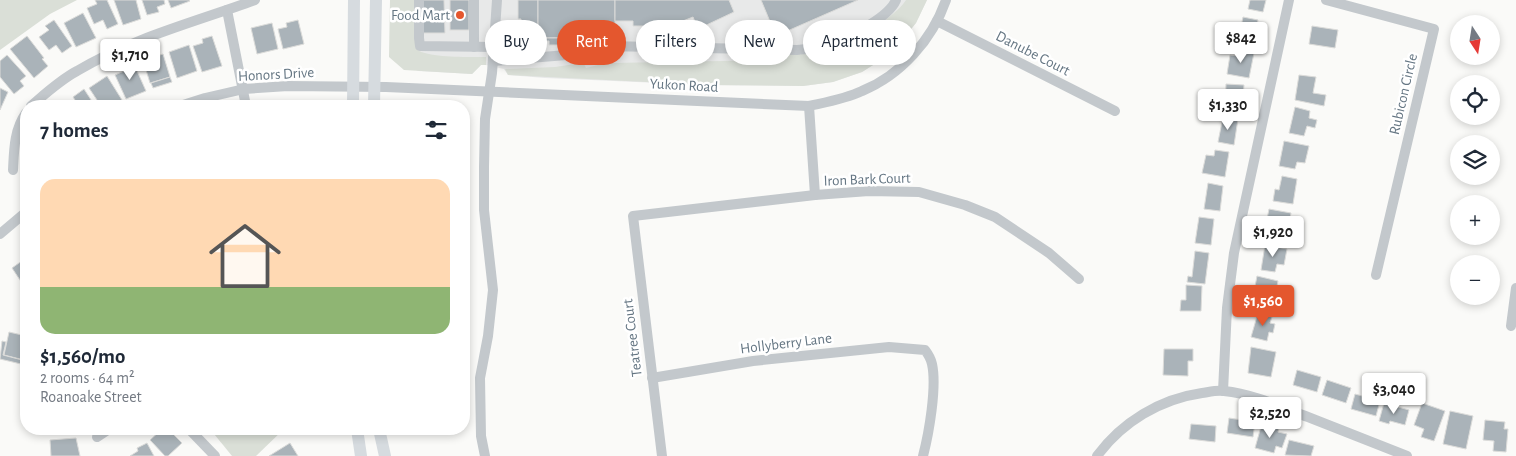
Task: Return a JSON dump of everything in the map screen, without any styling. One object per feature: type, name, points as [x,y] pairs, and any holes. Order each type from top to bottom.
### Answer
[{"type":"main road","points":[[353,100],[354,0]]},
{"type":"main road","points":[[374,100],[376,0]]},
{"type":"main road","points":[[358,435],[361,456]]},
{"type":"main road","points":[[380,435],[385,456]]},
{"type":"street","points":[[39,100],[75,72],[107,54],[140,40],[255,0]]},
{"type":"street","points":[[419,0],[420,46],[485,47]]},
{"type":"street","points":[[474,0],[474,47]]},
{"type":"street","points":[[496,20],[497,0]]},
{"type":"street","points":[[547,57],[579,54],[605,46],[797,50],[823,47],[870,24],[894,6],[896,0]]},
{"type":"street","name":"Yukon Road","points":[[374,87],[809,106],[855,94],[884,79],[919,48],[937,21],[946,0]]},
{"type":"street","points":[[1223,390],[1228,308],[1234,253],[1289,0]]},
{"type":"street","name":"Rubicon Circle","points":[[1326,0],[1434,28],[1376,275]]},
{"type":"street","points":[[227,10],[245,100]]},
{"type":"street","name":"Danube Court","points":[[937,21],[1115,111]]},
{"type":"street","points":[[484,456],[481,436],[480,378],[488,336],[493,290],[484,210],[486,119],[493,65]]},
{"type":"street","name":"Honors Drive","points":[[199,100],[244,89],[288,86],[374,87]]},
{"type":"street","points":[[809,106],[815,195]]},
{"type":"street","points":[[13,170],[14,143],[20,121]]},
{"type":"street","name":"Iron Bark Court","points":[[633,216],[815,195],[869,191],[919,192],[965,205],[995,217],[1026,236],[1079,279]]},
{"type":"street","name":"Teatree Court","points":[[633,216],[662,456]]},
{"type":"street","points":[[0,234],[20,217]]},
{"type":"street","points":[[1511,326],[1516,288]]},
{"type":"street","name":"Hollyberry Lane","points":[[652,378],[752,361],[889,347],[926,350],[932,362],[933,375],[928,435],[923,456]]},
{"type":"street","points":[[1097,456],[1108,441],[1133,420],[1161,405],[1187,395],[1223,390],[1281,407],[1407,456]]},
{"type":"street","points":[[195,435],[215,456]]},
{"type":"shaded area","points":[[0,0],[77,0],[50,14],[0,50]]},
{"type":"shaded area","points":[[390,0],[416,0],[418,50],[423,53],[440,56],[485,57],[485,65],[481,65],[472,74],[404,70],[389,57]]},
{"type":"shaded area","points":[[407,0],[927,0],[916,23],[916,20],[803,20],[803,65],[873,65],[862,72],[833,82],[803,86],[705,85],[545,78],[508,75],[504,69],[486,65],[547,65],[547,20],[485,20],[485,65],[481,65],[472,74],[418,71],[407,60]]},
{"type":"shaded area","points":[[906,0],[927,0],[916,23],[916,20],[885,20]]},
{"type":"shaded area","points":[[803,52],[803,65],[873,65],[862,72],[833,82],[803,86],[705,85],[508,75],[505,69],[568,65],[584,65],[586,68],[598,65],[626,65],[626,63],[636,63],[636,65],[715,65],[715,61],[725,61],[725,65],[793,65],[793,53]]},
{"type":"shaded area","points":[[215,435],[278,435],[256,456],[232,456]]},
{"type":"building","points":[[95,0],[107,0],[118,24],[107,29],[103,20],[94,24],[87,8],[97,4]]},
{"type":"building","points":[[114,0],[136,0],[141,19],[123,25]]},
{"type":"building","points":[[142,0],[164,0],[165,4],[157,7],[159,12],[147,15]]},
{"type":"building","points":[[168,0],[189,0],[190,1],[171,8]]},
{"type":"building","points":[[421,0],[444,0],[445,33],[422,33]]},
{"type":"building","name":"Food Mart","points":[[450,0],[469,0],[469,30],[450,30]]},
{"type":"building","points":[[518,0],[538,0],[538,20],[518,19]]},
{"type":"building","points":[[538,0],[615,0],[615,20],[557,20],[557,38],[547,38],[547,20],[538,20]]},
{"type":"building","points":[[615,0],[729,0],[734,12],[715,21],[694,20],[693,17],[685,20],[636,20],[636,26],[633,26],[633,21],[615,20]]},
{"type":"building","points":[[761,0],[858,0],[812,20],[803,20],[803,24],[793,29],[793,20],[769,20]]},
{"type":"building","points":[[1250,0],[1266,0],[1263,12],[1248,9]]},
{"type":"building","points":[[83,13],[96,38],[76,47],[64,23]]},
{"type":"building","points":[[1243,17],[1258,20],[1254,45],[1238,42]]},
{"type":"building","points":[[54,20],[72,46],[62,53],[56,45],[49,50],[39,37],[49,30],[45,26]]},
{"type":"building","points":[[298,20],[304,44],[283,49],[278,29],[287,27],[286,23]]},
{"type":"building","points":[[272,23],[278,49],[257,54],[251,28]]},
{"type":"building","points":[[1312,26],[1338,30],[1335,48],[1309,44]]},
{"type":"building","points":[[27,36],[48,66],[34,78],[10,49]]},
{"type":"building","points":[[212,36],[222,66],[202,72],[193,46],[203,43],[202,39]]},
{"type":"building","points":[[547,38],[557,38],[557,45],[549,45],[549,41],[547,41]]},
{"type":"building","points":[[189,45],[197,71],[177,78],[169,52]]},
{"type":"building","points":[[1239,50],[1254,53],[1249,78],[1227,74],[1230,55],[1238,56]]},
{"type":"building","points":[[163,54],[170,77],[150,83],[143,60]]},
{"type":"building","points":[[7,55],[26,76],[20,81],[24,86],[14,94],[0,77],[0,61]]},
{"type":"building","points":[[133,62],[146,91],[126,99],[115,75],[124,71],[122,67]]},
{"type":"building","points":[[1299,75],[1316,77],[1313,93],[1326,95],[1324,106],[1295,100]]},
{"type":"building","points":[[107,76],[122,100],[97,100],[89,88]]},
{"type":"building","points":[[170,77],[172,82],[153,88],[151,83]]},
{"type":"building","points":[[1226,84],[1244,85],[1242,111],[1225,110]]},
{"type":"building","points":[[0,88],[8,92],[0,110]]},
{"type":"building","points":[[84,89],[91,100],[75,100],[73,97]]},
{"type":"building","points":[[1295,107],[1310,111],[1309,118],[1317,120],[1315,128],[1307,126],[1304,136],[1289,133]]},
{"type":"building","points":[[1223,117],[1238,119],[1234,145],[1218,142]]},
{"type":"building","points":[[1284,141],[1309,146],[1305,163],[1297,162],[1295,169],[1279,166]]},
{"type":"building","points":[[1215,150],[1229,152],[1225,177],[1202,173],[1206,155],[1214,156]]},
{"type":"building","points":[[1282,176],[1297,179],[1293,204],[1273,201],[1275,189],[1279,190]]},
{"type":"building","points":[[1208,183],[1223,186],[1220,211],[1204,209]]},
{"type":"building","points":[[1269,209],[1291,213],[1289,224],[1282,222],[1279,237],[1264,234]]},
{"type":"building","points":[[1199,217],[1214,219],[1211,245],[1195,243]]},
{"type":"building","points":[[1265,245],[1287,249],[1284,265],[1277,264],[1275,272],[1261,270]]},
{"type":"building","points":[[1195,251],[1209,253],[1205,284],[1187,282],[1188,276],[1192,277]]},
{"type":"building","points":[[20,262],[20,280],[12,268]]},
{"type":"building","points":[[1257,276],[1278,281],[1275,296],[1269,295],[1267,305],[1252,302]]},
{"type":"building","points":[[1186,285],[1202,286],[1201,311],[1180,311],[1181,300],[1186,300]]},
{"type":"building","points":[[1258,313],[1272,317],[1270,323],[1275,324],[1273,333],[1269,332],[1267,341],[1251,337]]},
{"type":"building","points":[[9,332],[20,335],[20,359],[4,355]]},
{"type":"building","points":[[2,341],[6,342],[3,355],[20,359],[20,364],[0,359]]},
{"type":"building","points":[[1251,347],[1276,352],[1271,377],[1248,373]]},
{"type":"building","points":[[1164,349],[1193,349],[1193,361],[1188,361],[1188,376],[1163,375]]},
{"type":"building","points":[[1297,370],[1321,377],[1317,392],[1293,385]]},
{"type":"building","points":[[1327,380],[1351,388],[1346,403],[1322,395]]},
{"type":"building","points":[[1355,394],[1380,401],[1376,416],[1351,409]]},
{"type":"building","points":[[1384,403],[1409,410],[1405,425],[1390,421],[1389,424],[1379,421]]},
{"type":"building","points":[[1422,403],[1445,411],[1434,441],[1421,437],[1424,429],[1414,425]]},
{"type":"building","points":[[1450,411],[1473,416],[1466,449],[1443,444]]},
{"type":"building","points":[[1229,418],[1255,422],[1253,437],[1227,433]]},
{"type":"building","points":[[1485,420],[1505,422],[1504,429],[1508,429],[1506,452],[1493,451],[1494,441],[1483,440]]},
{"type":"building","points":[[1262,423],[1279,428],[1278,432],[1287,434],[1282,448],[1276,446],[1274,453],[1255,448]]},
{"type":"building","points":[[1191,424],[1216,426],[1215,442],[1189,439]]},
{"type":"building","points":[[155,435],[174,435],[182,443],[168,456],[165,456],[150,440]]},
{"type":"building","points":[[76,438],[80,456],[51,456],[50,440]]},
{"type":"building","points":[[1289,440],[1314,446],[1311,456],[1285,455]]},
{"type":"building","points":[[147,443],[154,456],[130,456],[138,451],[137,448]]},
{"type":"building","points":[[290,443],[298,456],[269,456]]},
{"type":"place","name":"Food Mart","points":[[460,15]]}]
